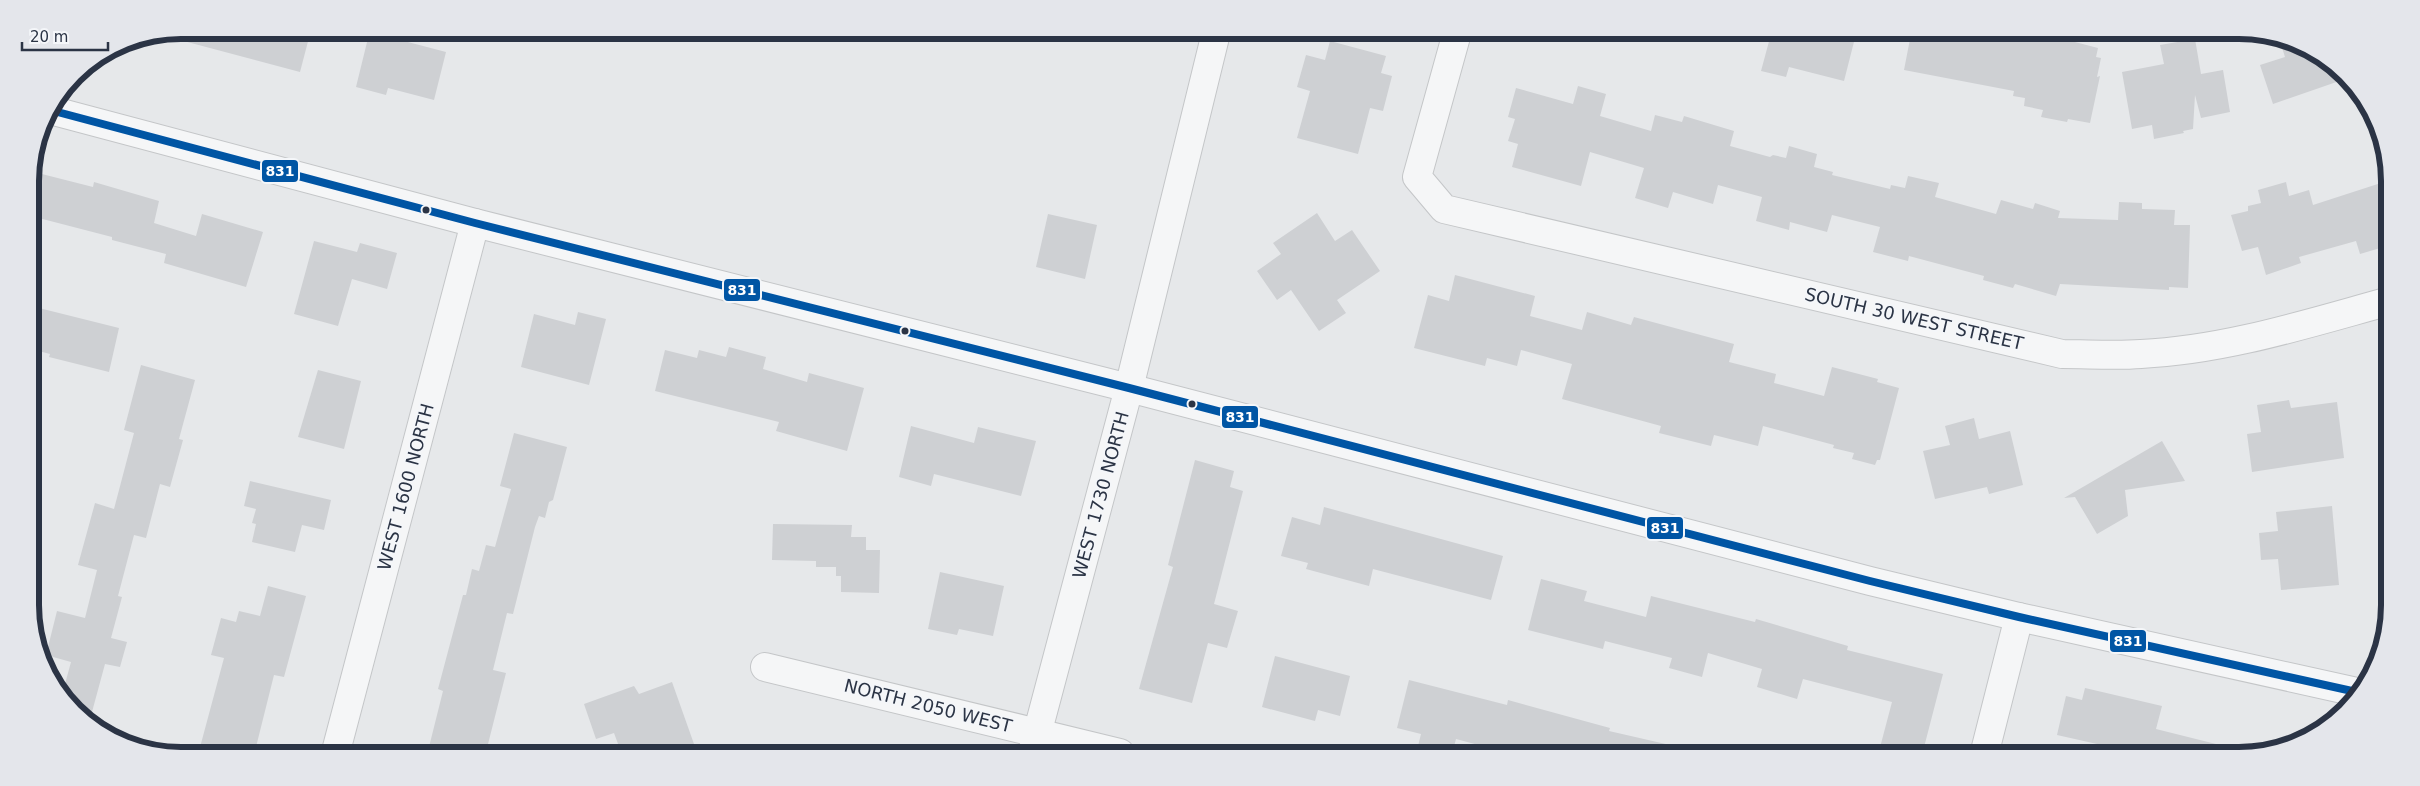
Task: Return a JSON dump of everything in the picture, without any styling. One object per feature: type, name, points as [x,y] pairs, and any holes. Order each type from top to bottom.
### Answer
[{"type":"street","name":"WEST 1730 NORTH","points":[[1035,743],[1129,388],[1215,39]]},
{"type":"street","name":"SOUTH 30 WEST STREET","points":[[1456,39],[1417,177],[1444,209],[2062,354],[2141,354],[2204,348],[2267,335],[2381,303]]},
{"type":"street","points":[[57,112],[475,223],[1129,388],[1870,581],[2019,617],[2352,691]]},
{"type":"street","name":"WEST 1600 NORTH","points":[[337,747],[475,223]]},
{"type":"street","points":[[1986,747],[2019,617]]},
{"type":"street","name":"NORTH 2050 WEST","points":[[765,667],[1035,743],[1069,747]]},
{"type":"building","points":[[177,39],[309,39],[300,72]]},
{"type":"building","points":[[368,39],[404,39],[404,41],[446,52],[434,100],[388,88],[386,95],[356,87]]},
{"type":"building","points":[[1770,39],[1855,39],[1844,81],[1789,67],[1786,77],[1761,71]]},
{"type":"building","points":[[1910,39],[2063,39],[2098,48],[2096,57],[2101,58],[2097,77],[2100,76],[2090,123],[2068,119],[2067,122],[2041,117],[2043,110],[2024,106],[2025,98],[2013,96],[2014,91],[1904,70]]},
{"type":"building","points":[[2195,39],[2201,74],[2223,70],[2230,112],[2201,118],[2195,95],[2193,129],[2183,131],[2184,133],[2154,139],[2152,125],[2132,129],[2122,72],[2164,64],[2160,45]]},
{"type":"building","points":[[1330,41],[1386,56],[1381,73],[1392,76],[1383,111],[1370,108],[1358,154],[1297,138],[1310,91],[1297,87],[1306,55],[1325,60]]},
{"type":"building","points":[[2281,46],[2310,58],[2341,81],[2273,104],[2260,65],[2285,57]]},
{"type":"building","points":[[1578,86],[1606,94],[1600,116],[1651,131],[1655,115],[1682,122],[1684,116],[1734,131],[1730,146],[1770,157],[1773,155],[1786,158],[1789,146],[1817,154],[1814,167],[1833,172],[1832,175],[1890,189],[1891,185],[1905,188],[1908,176],[1939,183],[1935,197],[1996,214],[2001,200],[2033,209],[2035,203],[2060,211],[2058,218],[2118,220],[2119,202],[2142,203],[2142,209],[2175,210],[2174,225],[2190,225],[2188,288],[2169,287],[2169,290],[2060,284],[2056,296],[2015,284],[2013,288],[1983,280],[1984,276],[1909,256],[1908,261],[1873,252],[1880,227],[1832,215],[1827,232],[1790,222],[1789,230],[1756,221],[1762,197],[1718,185],[1713,204],[1673,192],[1668,208],[1635,198],[1644,168],[1590,152],[1581,186],[1512,167],[1518,144],[1508,141],[1515,119],[1508,117],[1516,88],[1573,104]]},
{"type":"building","points":[[39,173],[93,187],[94,182],[159,201],[154,223],[196,236],[202,214],[263,232],[246,287],[164,263],[166,254],[112,240],[112,237],[39,218]]},
{"type":"building","points":[[2286,182],[2289,196],[2309,190],[2313,205],[2381,183],[2381,248],[2360,254],[2356,241],[2299,257],[2301,263],[2266,275],[2258,247],[2242,251],[2231,215],[2248,211],[2248,206],[2261,203],[2258,190]]},
{"type":"building","points":[[1317,213],[1335,241],[1352,230],[1380,271],[1337,300],[1346,313],[1319,331],[1291,290],[1277,300],[1257,271],[1281,254],[1273,243]]},
{"type":"building","points":[[1048,214],[1097,225],[1085,279],[1036,267]]},
{"type":"building","points":[[314,241],[357,252],[360,243],[397,253],[387,289],[352,279],[338,326],[294,314]]},
{"type":"building","points":[[1455,275],[1535,296],[1530,316],[1582,330],[1587,312],[1631,325],[1634,317],[1734,344],[1729,362],[1776,374],[1774,383],[1824,396],[1832,367],[1878,379],[1877,382],[1899,388],[1880,460],[1877,460],[1875,465],[1852,459],[1854,453],[1833,448],[1834,445],[1763,426],[1758,446],[1714,435],[1711,446],[1659,433],[1661,426],[1562,399],[1572,364],[1521,350],[1517,366],[1487,358],[1485,366],[1414,348],[1428,295],[1449,301]]},
{"type":"building","points":[[39,308],[119,328],[109,372],[49,357],[50,354],[39,351]]},
{"type":"building","points":[[578,312],[606,319],[589,385],[521,367],[534,314],[575,325]]},
{"type":"building","points":[[729,347],[766,357],[763,369],[807,382],[809,373],[864,388],[847,451],[776,431],[779,422],[655,391],[665,350],[697,358],[699,350],[726,357]]},
{"type":"building","points":[[141,365],[195,380],[179,439],[183,440],[170,487],[160,484],[146,538],[134,535],[118,596],[122,597],[111,638],[127,642],[120,667],[105,664],[91,715],[80,706],[64,686],[71,662],[48,656],[47,653],[57,611],[85,618],[97,570],[78,565],[95,503],[114,509],[134,433],[124,430]]},
{"type":"building","points":[[318,370],[361,381],[344,449],[298,437]]},
{"type":"building","points":[[2289,400],[2291,408],[2337,402],[2344,458],[2252,472],[2247,434],[2261,432],[2257,405]]},
{"type":"building","points":[[1974,418],[1979,439],[2010,431],[2023,485],[1989,494],[1987,487],[1935,499],[1923,451],[1950,445],[1945,426]]},
{"type":"building","points":[[911,426],[974,443],[978,427],[1036,441],[1021,496],[934,474],[931,486],[899,477]]},
{"type":"building","points":[[514,433],[567,447],[553,500],[549,502],[545,518],[539,516],[535,527],[513,614],[507,613],[493,670],[506,673],[487,747],[429,747],[443,691],[438,689],[463,595],[466,595],[472,569],[479,571],[486,545],[495,547],[511,489],[500,486]]},
{"type":"building","points":[[2162,441],[2185,481],[2125,490],[2128,516],[2097,534],[2075,497],[2064,498]]},
{"type":"building","points":[[1195,460],[1234,471],[1230,487],[1243,491],[1214,604],[1238,611],[1227,648],[1208,643],[1192,703],[1139,689],[1173,567],[1168,565]]},
{"type":"building","points":[[250,481],[331,500],[324,530],[302,525],[295,552],[252,542],[256,524],[252,523],[256,509],[244,506]]},
{"type":"building","points":[[2332,506],[2339,585],[2281,590],[2278,559],[2261,560],[2259,533],[2278,531],[2276,512]]},
{"type":"building","points":[[1324,507],[1503,556],[1491,600],[1373,569],[1369,586],[1306,569],[1308,563],[1281,556],[1292,517],[1320,525]]},
{"type":"building","points":[[773,524],[852,525],[851,537],[866,537],[866,550],[880,550],[879,593],[841,592],[841,576],[836,576],[836,567],[816,567],[816,561],[772,560]]},
{"type":"building","points":[[940,572],[1004,586],[993,636],[959,629],[957,635],[928,629]]},
{"type":"building","points":[[1541,579],[1587,591],[1584,601],[1646,617],[1651,596],[1755,622],[1756,619],[1848,646],[1847,650],[1943,674],[1924,747],[1880,747],[1892,702],[1803,679],[1797,699],[1757,687],[1762,669],[1708,653],[1702,677],[1669,668],[1672,658],[1605,641],[1603,649],[1528,630]]},
{"type":"building","points":[[268,586],[306,596],[284,677],[274,675],[256,747],[200,747],[224,658],[211,655],[221,618],[236,622],[239,611],[260,616]]},
{"type":"building","points":[[1275,656],[1350,676],[1340,716],[1318,710],[1315,721],[1262,707]]},
{"type":"building","points":[[1409,680],[1507,705],[1508,700],[1610,728],[1609,731],[1670,745],[1670,747],[1486,747],[1456,739],[1454,747],[1418,747],[1421,734],[1397,728]]},
{"type":"building","points":[[672,682],[694,744],[690,747],[619,747],[614,733],[596,739],[584,704],[634,686],[639,694]]},
{"type":"building","points":[[2085,688],[2162,706],[2156,729],[2228,747],[2110,747],[2057,735],[2066,696],[2082,700]]},
{"type":"transit line","name":"831","points":[[57,112],[475,223],[1129,388],[1870,581],[2019,617],[2352,691]]}]
